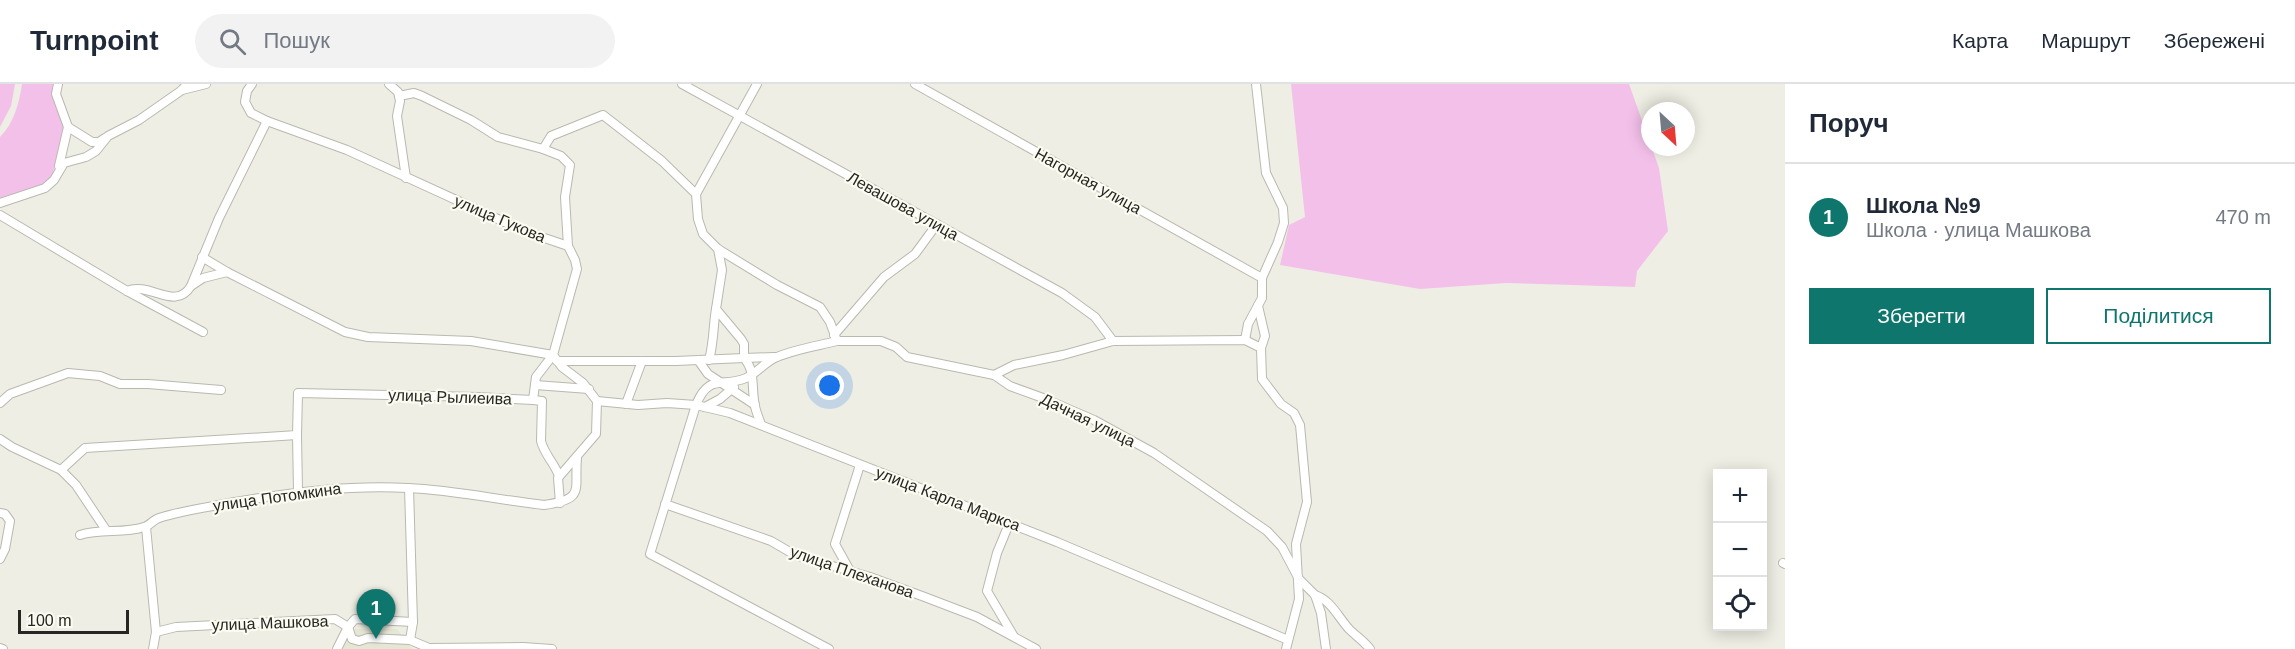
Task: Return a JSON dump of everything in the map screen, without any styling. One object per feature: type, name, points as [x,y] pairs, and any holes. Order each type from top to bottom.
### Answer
[{"type":"street","points":[[0,203],[45,188],[54,180],[68,127],[56,94],[58,84]]},
{"type":"street","points":[[68,127],[92,142],[99,142],[139,120],[184,87],[206,84]]},
{"type":"street","points":[[389,84],[399,96],[398,117],[406,178]]},
{"type":"street","name":"Левашова улица","points":[[681,84],[1062,293],[1095,317],[1113,341]]},
{"type":"street","points":[[757,84],[696,194],[698,219],[703,234],[718,249],[777,285],[820,307],[830,322],[836,338]]},
{"type":"street","name":"Нагорная улица","points":[[915,84],[1262,278]]},
{"type":"street","points":[[1245,340],[1248,324],[1262,298],[1262,278],[1284,223],[1283,208],[1266,173],[1256,84]]},
{"type":"street","points":[[127,291],[135,287],[177,297],[186,293],[191,286],[219,218],[267,121],[251,113],[245,102],[250,85]]},
{"type":"street","points":[[399,96],[414,93],[465,116],[498,137],[561,156],[570,165],[566,197],[568,246]]},
{"type":"street","points":[[543,149],[550,136],[603,115],[662,160],[696,194]]},
{"type":"street","name":"улица Гукова","points":[[267,121],[347,150],[524,231],[568,246],[577,269],[555,358]]},
{"type":"street","points":[[59,168],[64,163],[86,157],[96,151],[108,136]]},
{"type":"street","points":[[0,215],[127,291],[203,332]]},
{"type":"street","points":[[836,338],[884,277],[915,254],[937,224]]},
{"type":"street","points":[[718,249],[722,270],[706,388],[650,554],[830,649]]},
{"type":"street","points":[[202,257],[345,332],[368,337],[471,341],[555,358],[642,362],[774,357]]},
{"type":"street","points":[[191,286],[203,278],[227,272]]},
{"type":"street","points":[[1258,306],[1265,336],[1261,348],[1263,379],[1281,404],[1294,413],[1300,425],[1307,502],[1296,544],[1299,599],[1287,645]]},
{"type":"street","points":[[716,309],[744,344],[744,358],[750,364],[753,375],[755,405],[761,425]]},
{"type":"street","name":"Дачная улица","points":[[706,388],[720,381],[742,379],[753,375],[774,357],[836,338],[881,341],[896,347],[907,357],[994,375],[1010,386],[1094,420],[1154,453],[1267,531],[1282,547],[1299,579],[1315,595],[1333,607],[1345,625],[1370,649]]},
{"type":"street","points":[[994,375],[1014,365],[1063,356],[1113,341],[1245,340],[1261,348]]},
{"type":"street","points":[[555,358],[589,388],[597,401],[596,434],[577,456],[560,476],[558,478],[560,503],[578,488],[575,471],[577,456]]},
{"type":"street","name":"улица Рылиеива","points":[[297,435],[298,393],[532,400],[536,377],[541,369],[555,358]]},
{"type":"street","points":[[698,360],[708,374],[755,405]]},
{"type":"street","points":[[626,404],[642,362]]},
{"type":"street","points":[[0,403],[10,394],[69,373],[100,376],[120,384],[221,390]]},
{"type":"street","points":[[700,406],[720,399],[742,379]]},
{"type":"street","points":[[535,385],[589,388]]},
{"type":"street","points":[[532,400],[542,401],[541,441],[560,476]]},
{"type":"street","name":"улица Карла Маркса","points":[[597,401],[700,406],[730,413],[1148,579],[1287,645]]},
{"type":"street","points":[[61,470],[85,448],[297,435],[298,491]]},
{"type":"street","points":[[0,439],[61,470],[76,484],[106,530]]},
{"type":"street","points":[[850,571],[836,544],[860,465]]},
{"type":"street","name":"улица Потомкина","points":[[80,535],[106,530],[146,527],[156,519],[178,513],[298,491],[358,487],[409,488],[544,506],[560,503]]},
{"type":"street","points":[[409,488],[413,622],[410,640]]},
{"type":"street","name":"улица Плеханова","points":[[665,504],[771,541],[795,555],[850,571],[977,617],[1036,649]]},
{"type":"street","points":[[0,513],[5,514],[10,521],[5,549],[0,559]]},
{"type":"street","points":[[1009,524],[997,553],[987,591],[1014,637]]},
{"type":"street","points":[[146,527],[156,632],[153,649]]},
{"type":"street","points":[[1315,595],[1321,613],[1326,649]]},
{"type":"street","points":[[338,649],[348,627],[355,619],[413,622]]},
{"type":"street","name":"улица Машкова","points":[[156,632],[176,627],[335,620],[348,627],[352,639],[359,641],[368,638],[410,640],[429,648],[552,649]]},
{"type":"shaded area","points":[[0,84],[15,84],[11,106],[0,127]]},
{"type":"shaded area","points":[[22,84],[53,84],[52,94],[64,127],[52,177],[43,185],[0,199],[0,137],[9,126],[15,113]]},
{"type":"shaded area","points":[[1291,84],[1629,84],[1641,118],[1641,156],[1655,156],[1659,168],[1668,231],[1637,271],[1635,287],[1506,283],[1420,289],[1280,265],[1289,225],[1305,217]]},
{"type":"shaded area","points":[[352,629],[397,629],[412,649],[341,649]]},
{"type":"place","name":"Школа №9","points":[[376,639]]}]
